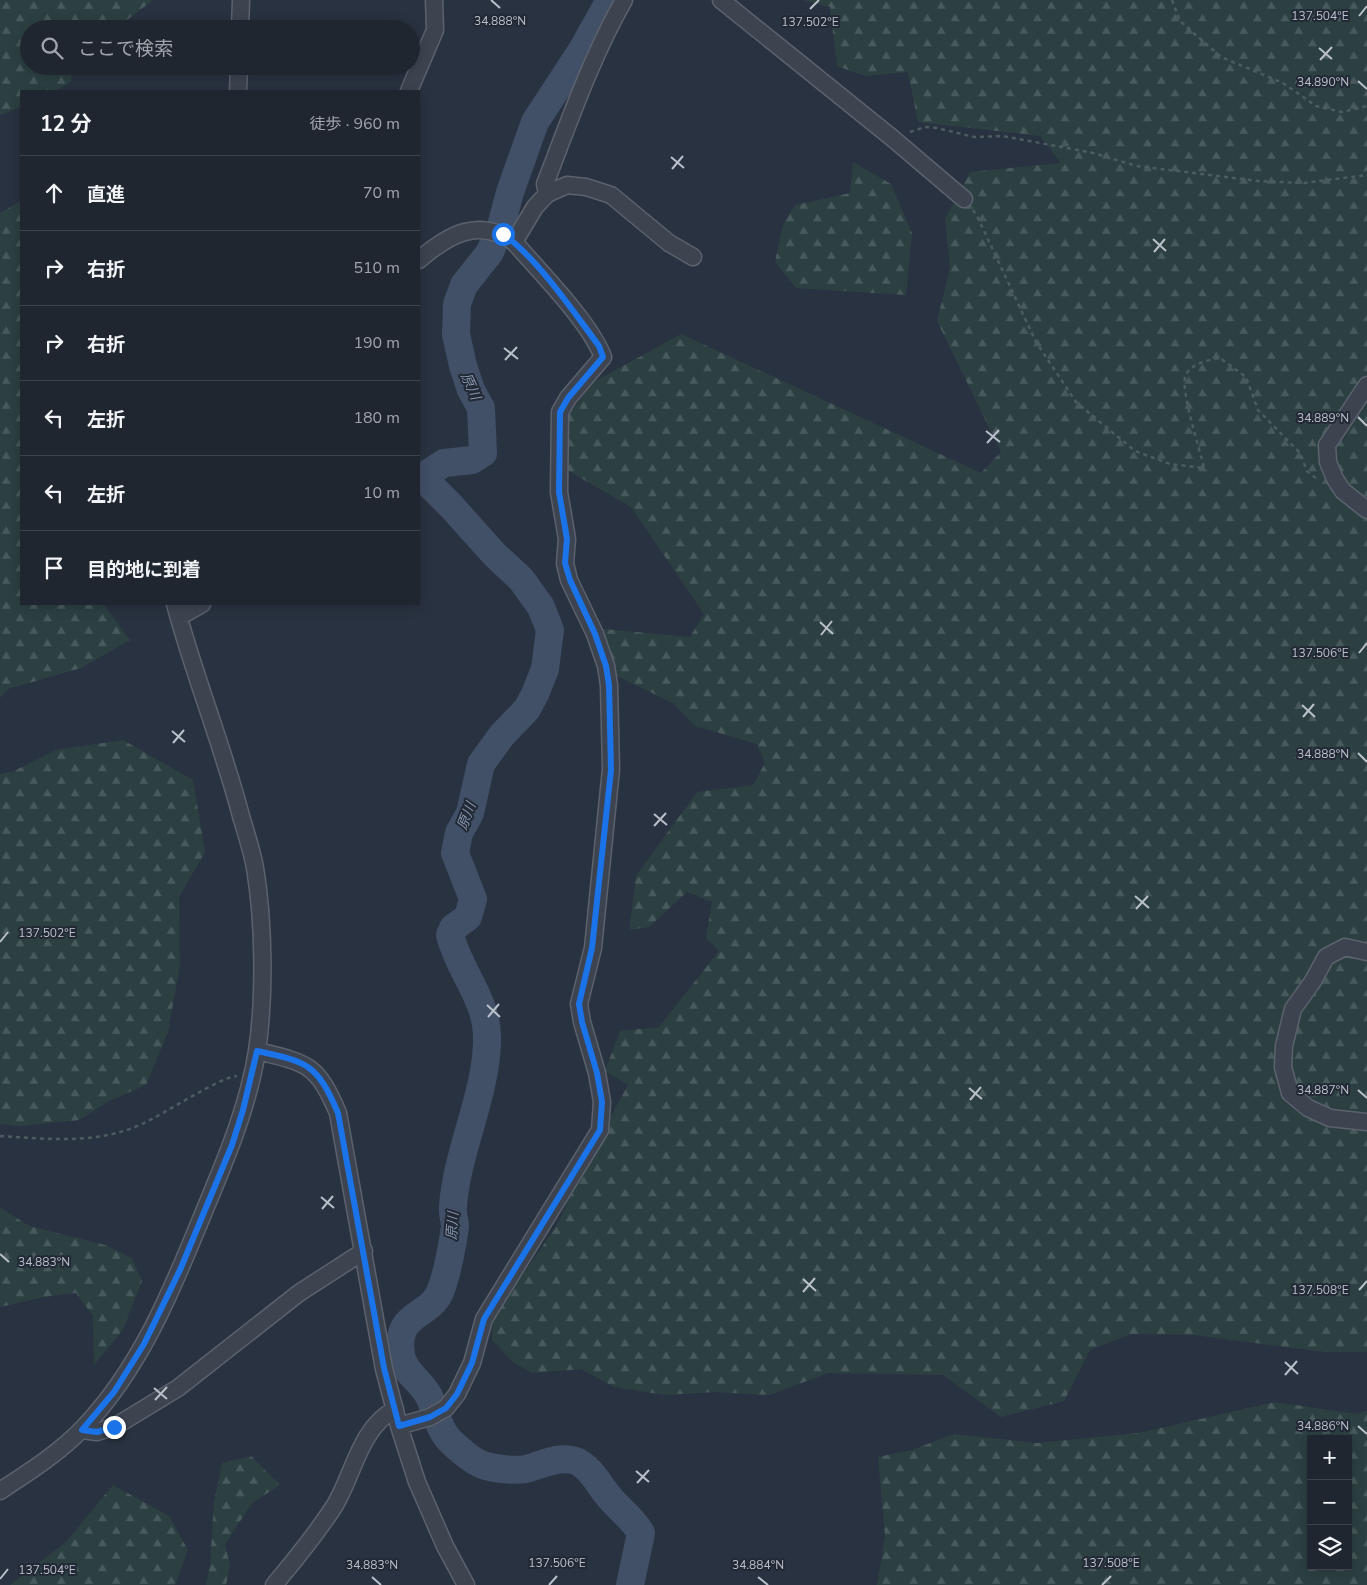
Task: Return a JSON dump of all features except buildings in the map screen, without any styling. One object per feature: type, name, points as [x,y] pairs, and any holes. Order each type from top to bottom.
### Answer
[{"type":"street","points":[[240,20],[241,0]]},
{"type":"street","points":[[420,64],[434,30],[434,0]]},
{"type":"street","points":[[547,194],[545,184],[609,27],[624,0]]},
{"type":"street","points":[[721,0],[891,137],[964,199]]},
{"type":"street","points":[[238,90],[239,75]]},
{"type":"street","points":[[409,90],[416,75]]},
{"type":"street","points":[[503,236],[547,194],[567,185],[586,187],[611,195],[669,244],[693,257]]},
{"type":"street","points":[[399,1426],[430,1417],[446,1408],[457,1394],[472,1363],[484,1319],[600,1130],[602,1102],[597,1073],[582,1022],[579,1004],[592,948],[611,770],[609,685],[606,666],[595,634],[570,580],[565,563],[567,539],[559,492],[560,412],[568,398],[603,357],[599,346],[582,323],[503,236],[480,229],[466,231],[432,249],[420,259]]},
{"type":"street","points":[[1367,385],[1327,445],[1328,462],[1335,479],[1343,491],[1367,510]]},
{"type":"street","points":[[0,1491],[35,1468],[82,1430],[114,1392],[139,1352],[180,1270],[232,1145],[243,1110],[257,1051],[262,983],[255,868],[230,776],[177,610],[198,605]]},
{"type":"street","points":[[1367,952],[1345,947],[1326,957],[1313,981],[1293,1009],[1284,1046],[1283,1067],[1290,1094],[1308,1108],[1330,1118],[1367,1122]]},
{"type":"street","points":[[257,1051],[289,1058],[310,1068],[326,1085],[338,1113],[384,1368],[399,1426],[417,1482],[445,1546],[466,1585]]},
{"type":"street","points":[[82,1430],[97,1432],[114,1427],[178,1388],[299,1293],[364,1251]]},
{"type":"street","points":[[274,1585],[335,1505],[354,1468],[357,1454],[373,1427],[382,1416],[395,1409]]},
{"type":"path","points":[[1172,0],[1180,21],[1221,57],[1283,84],[1316,106],[1342,112],[1367,106]]},
{"type":"path","points":[[891,137],[925,127],[974,137],[1004,136],[1093,153],[1137,166],[1258,181],[1304,183],[1367,175]]},
{"type":"path","points":[[964,199],[978,218],[1036,342],[1048,362],[1076,402],[1135,451],[1170,464],[1204,468],[1184,391],[1186,374],[1202,361],[1220,358],[1246,377],[1258,410],[1300,453],[1307,471],[1322,482]]},
{"type":"path","points":[[0,1136],[71,1140],[116,1134],[143,1124],[233,1076],[250,1075]]},
{"type":"green space","points":[[0,0],[153,0],[127,20],[20,20],[20,75],[71,75],[71,82],[57,90],[20,90],[20,107],[0,115]]},
{"type":"green space","points":[[803,0],[1367,0],[1367,1352],[1324,1352],[1194,1335],[1131,1334],[1090,1350],[1064,1401],[1001,1417],[943,1375],[828,1373],[770,1395],[715,1392],[665,1395],[614,1387],[581,1369],[532,1373],[513,1362],[492,1340],[493,1317],[556,1227],[590,1155],[628,1085],[605,1071],[620,1031],[659,1027],[719,951],[706,938],[712,902],[687,892],[649,927],[629,930],[636,876],[697,792],[753,785],[765,763],[757,744],[695,726],[673,703],[604,670],[603,629],[690,637],[704,614],[631,507],[567,470],[568,415],[594,382],[681,334],[981,473],[1001,452],[937,321],[950,268],[945,219],[970,172],[1061,163],[1040,136],[918,122],[908,72],[865,76],[837,66],[830,7]]},
{"type":"green space","points":[[853,162],[891,184],[912,233],[906,295],[796,288],[775,262],[783,225],[795,205],[850,193]]},
{"type":"green space","points":[[20,202],[20,605],[104,605],[130,640],[81,668],[8,689],[0,698],[0,213]]},
{"type":"green space","points":[[123,740],[193,780],[205,852],[179,897],[180,965],[168,1032],[146,1085],[109,1101],[79,1120],[19,1126],[0,1124],[0,774],[12,772],[56,750]]},
{"type":"green space","points":[[0,1207],[29,1226],[105,1245],[132,1258],[142,1281],[122,1331],[94,1365],[93,1316],[76,1293],[44,1297],[0,1307]]},
{"type":"green space","points":[[1275,1402],[1356,1414],[1367,1411],[1367,1585],[877,1585],[885,1537],[878,1457],[912,1450],[954,1434],[1036,1443],[1138,1433]]},
{"type":"green space","points":[[251,1456],[280,1485],[252,1503],[225,1544],[230,1566],[226,1585],[206,1585],[210,1565],[214,1503],[222,1463]]},
{"type":"green space","points":[[113,1485],[169,1516],[188,1550],[175,1585],[10,1585],[66,1542]]},
{"type":"waterway","name":"原川","points":[[610,0],[582,50],[535,122],[510,192],[501,226],[490,252],[464,285],[457,304],[456,334],[463,366],[471,390],[481,408],[483,453],[472,460],[444,463],[430,472],[431,486],[495,555],[521,579],[541,607],[550,630],[545,669],[535,694],[527,709],[502,735],[481,764],[470,813],[459,833],[455,853],[473,899],[468,917],[453,928],[450,935],[454,948],[478,998],[486,1023],[486,1058],[483,1079],[455,1186],[453,1210],[455,1227],[445,1277],[435,1300],[414,1317],[403,1330],[401,1355],[408,1371],[427,1393],[444,1433],[473,1460],[499,1469],[516,1470],[557,1460],[570,1459],[581,1464],[591,1472],[610,1498],[631,1519],[641,1533],[630,1585]]},
{"type":"route","points":[[114,1427],[97,1432],[82,1430],[114,1392],[144,1344],[180,1270],[232,1145],[243,1110],[257,1051],[289,1058],[310,1068],[326,1085],[338,1113],[384,1368],[399,1426],[430,1417],[446,1408],[457,1394],[472,1363],[484,1319],[533,1243],[600,1130],[602,1102],[597,1073],[582,1022],[579,1004],[592,948],[611,770],[609,685],[606,666],[595,634],[570,580],[565,563],[567,539],[559,492],[560,412],[568,398],[599,364],[603,357],[599,346],[552,285],[514,242],[503,234]]}]
